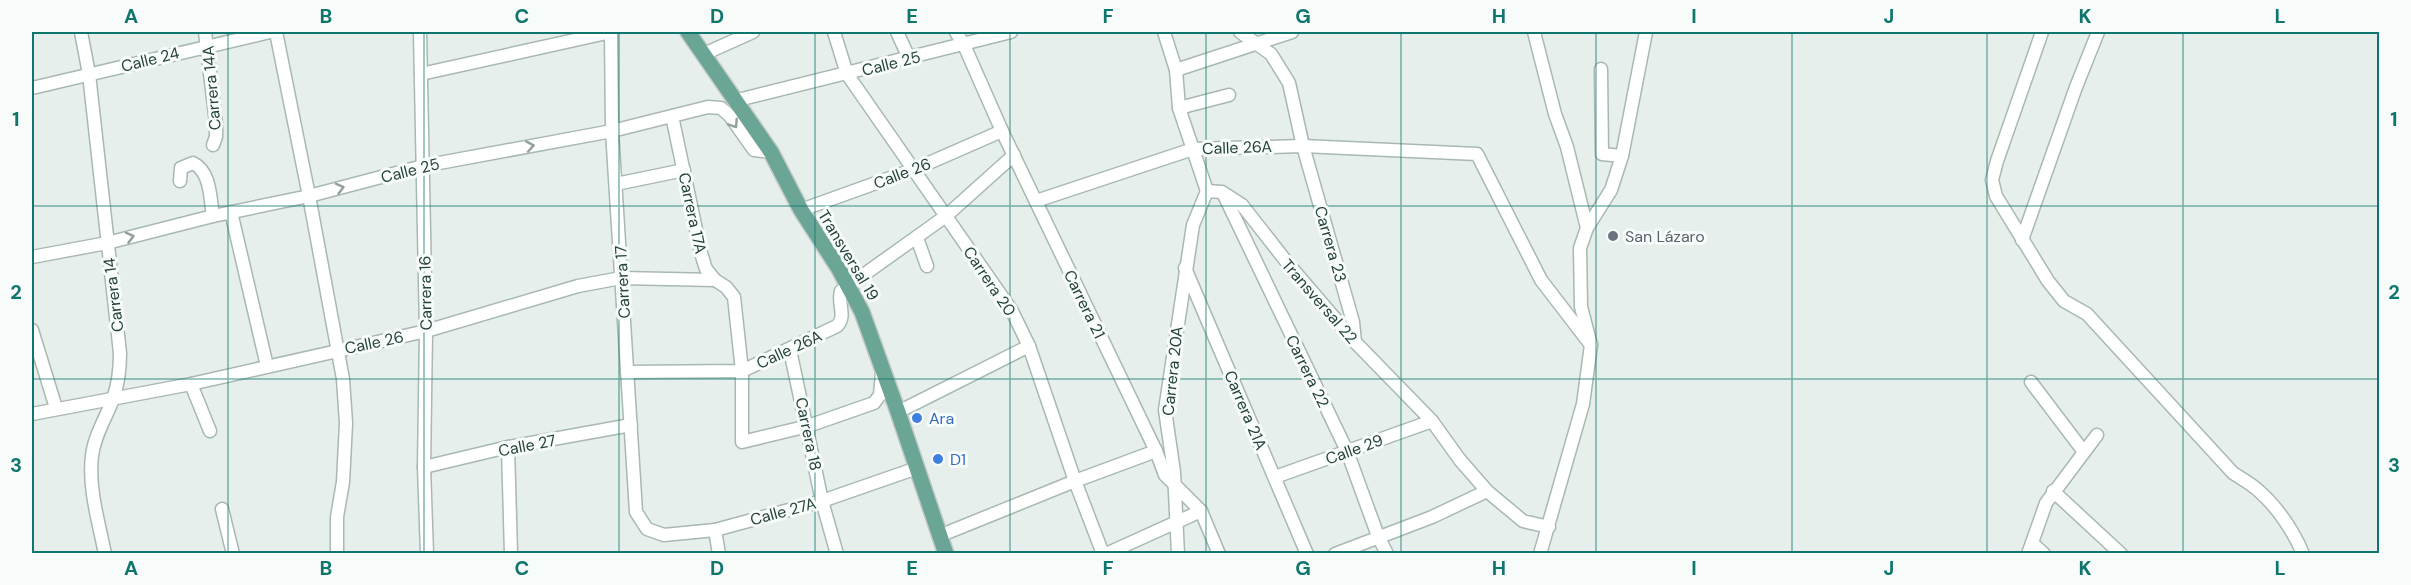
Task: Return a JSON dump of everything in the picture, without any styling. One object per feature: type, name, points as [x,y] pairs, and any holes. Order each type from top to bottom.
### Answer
[{"type":"main road","name":"Transversal 19","points":[[688,32],[771,152],[801,210],[849,286],[862,312],[883,366],[946,554]]},
{"type":"street","name":"Carrera 14","points":[[81,32],[89,74],[120,353],[120,369],[114,398],[100,429],[92,455],[92,478],[105,554]]},
{"type":"street","name":"Carrera 14A","points":[[205,32],[216,130],[213,145]]},
{"type":"street","name":"Calle 24","points":[[32,88],[270,32]]},
{"type":"street","points":[[276,32],[339,350],[346,423],[344,482],[337,518],[338,554]]},
{"type":"street","name":"Carrera 16","points":[[420,32],[426,331],[424,467],[427,554]]},
{"type":"street","points":[[420,74],[611,32]]},
{"type":"street","name":"Carrera 17","points":[[611,32],[612,131],[636,512],[647,529]]},
{"type":"street","points":[[704,54],[753,32]]},
{"type":"street","name":"Carrera 20","points":[[834,32],[847,74],[1012,311],[1029,346],[1075,481],[1104,554]]},
{"type":"street","points":[[897,32],[909,58]]},
{"type":"street","name":"Carrera 21","points":[[956,32],[1156,451],[1165,475],[1201,511],[1219,554]]},
{"type":"street","name":"Calle 25","points":[[734,101],[1011,32]]},
{"type":"street","points":[[1164,32],[1176,70],[1179,108],[1207,191],[1222,192]]},
{"type":"street","name":"Carrera 23","points":[[1240,32],[1271,54],[1289,83],[1303,146],[1353,322],[1356,343]]},
{"type":"street","points":[[1176,70],[1292,32]]},
{"type":"street","points":[[1534,32],[1567,147],[1587,228]]},
{"type":"street","points":[[1540,554],[1583,404],[1591,345],[1581,307],[1580,248],[1587,228],[1611,190],[1622,156],[1646,32]]},
{"type":"street","points":[[2042,32],[1992,180],[1996,196],[2048,281],[2064,301],[2087,314],[2233,473],[2260,491],[2278,512],[2298,542],[2303,554]]},
{"type":"street","points":[[2022,240],[2098,32]]},
{"type":"street","points":[[1601,69],[1602,154],[1622,156]]},
{"type":"street","points":[[1179,108],[1229,95]]},
{"type":"street","name":"Calle 25","points":[[32,257],[107,243],[213,216],[309,196],[423,166],[612,131],[708,107],[721,108],[730,116],[754,150],[771,152]]},
{"type":"street","name":"Carrera 17A","points":[[672,116],[706,269],[734,297],[742,371],[742,442],[808,426]]},
{"type":"street","name":"Calle 26","points":[[801,210],[915,169],[1002,132]]},
{"type":"street","name":"Calle 26A","points":[[1036,201],[1193,149],[1303,146],[1477,154],[1541,280],[1591,345]]},
{"type":"street","points":[[849,286],[946,216],[1014,155]]},
{"type":"street","points":[[180,181],[181,168],[194,163],[199,166],[208,180],[213,216]]},
{"type":"street","points":[[616,184],[684,170]]},
{"type":"street","name":"Carrera 20A","points":[[1178,554],[1174,483],[1165,410],[1193,225],[1207,191]]},
{"type":"street","name":"Transversal 22","points":[[1222,192],[1242,206],[1288,265],[1356,343],[1432,421]]},
{"type":"street","name":"Carrera 22","points":[[1222,192],[1347,451],[1378,536],[1387,554]]},
{"type":"street","points":[[231,212],[267,366]]},
{"type":"street","points":[[917,238],[927,266]]},
{"type":"street","name":"Carrera 21A","points":[[1185,267],[1307,554]]},
{"type":"street","name":"Calle 26","points":[[32,414],[191,384],[426,331],[578,286],[621,278],[715,280]]},
{"type":"street","name":"Calle 26A","points":[[627,372],[742,371],[790,350],[840,323],[842,317],[839,298],[841,291],[849,286]]},
{"type":"street","points":[[32,330],[56,408]]},
{"type":"street","points":[[898,411],[1029,346]]},
{"type":"street","name":"Carrera 18","points":[[790,350],[808,426],[822,501],[837,554]]},
{"type":"street","points":[[808,426],[874,403],[880,395],[883,366]]},
{"type":"street","points":[[2031,382],[2084,452]]},
{"type":"street","points":[[191,384],[210,431]]},
{"type":"street","points":[[1432,421],[1460,460],[1487,491],[1524,521],[1549,527]]},
{"type":"street","name":"Calle 29","points":[[1275,477],[1432,421]]},
{"type":"street","name":"Calle 27","points":[[424,467],[508,447],[631,426]]},
{"type":"street","points":[[2044,554],[2030,548],[2046,503],[2097,435]]},
{"type":"street","points":[[508,447],[511,554]]},
{"type":"street","points":[[939,536],[1156,451]]},
{"type":"street","name":"Calle 27A","points":[[647,529],[664,536],[716,530],[822,501],[917,468]]},
{"type":"street","points":[[1335,554],[1432,517],[1487,491]]},
{"type":"street","points":[[2053,491],[2121,554]]},
{"type":"street","points":[[222,509],[233,554]]},
{"type":"street","points":[[1104,554],[1201,511]]},
{"type":"street","points":[[716,530],[719,554]]},
{"type":"place","name":"San Lázaro","points":[[1613,236]]},
{"type":"place","name":"Ara","points":[[917,418]]},
{"type":"place","name":"D1","points":[[938,459]]}]
